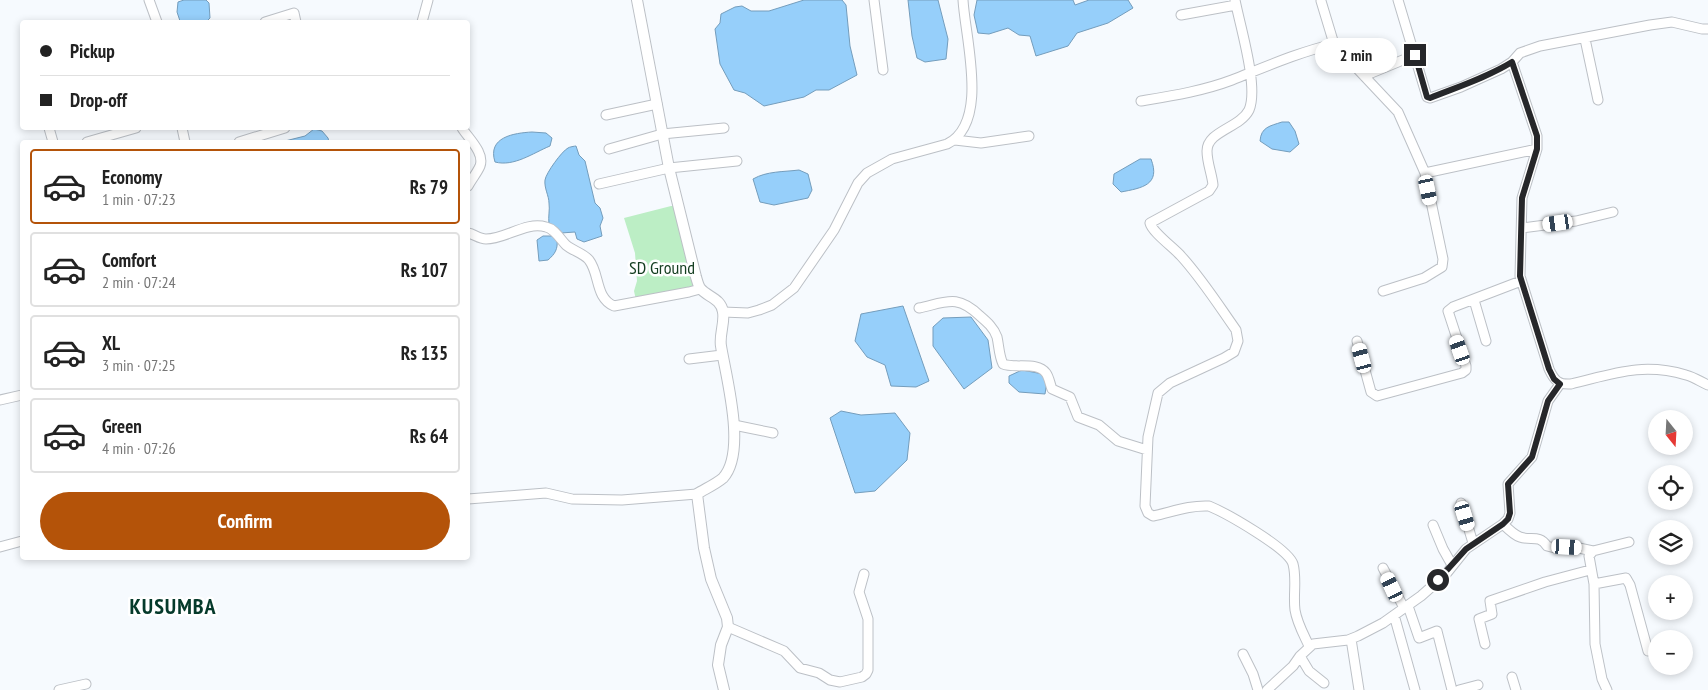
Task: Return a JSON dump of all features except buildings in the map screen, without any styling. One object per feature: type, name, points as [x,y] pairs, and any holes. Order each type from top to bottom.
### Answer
[{"type":"street","points":[[149,0],[156,20]]},
{"type":"street","points":[[423,20],[428,0]]},
{"type":"street","points":[[470,499],[546,493],[572,499],[622,500],[697,494],[723,477],[729,468],[734,426],[729,384],[720,343],[723,312],[719,302],[700,289],[696,277],[669,168],[637,0]]},
{"type":"street","points":[[874,0],[883,70]]},
{"type":"street","points":[[723,312],[759,310],[772,305],[794,288],[834,230],[858,183],[866,173],[892,159],[938,147],[955,140],[965,129],[969,120],[971,62],[962,0]]},
{"type":"street","points":[[1398,0],[1427,97],[1430,98],[1462,87],[1501,69],[1512,62],[1520,53],[1540,46],[1672,22],[1708,29]]},
{"type":"street","points":[[1321,1],[1334,44],[1398,112],[1425,173],[1443,263],[1442,267],[1424,278],[1383,291]]},
{"type":"street","points":[[1181,15],[1236,2],[1252,91],[1249,109],[1236,124],[1212,138],[1208,143],[1207,150],[1213,185],[1204,195],[1150,223],[1154,231],[1182,256],[1195,273],[1236,330],[1238,341],[1234,352],[1170,383],[1158,393],[1148,437],[1145,506],[1150,515],[1159,515],[1199,506],[1209,506],[1265,538],[1290,557],[1295,576],[1295,611],[1309,646]]},
{"type":"street","points":[[271,20],[294,13],[296,20]]},
{"type":"street","points":[[1585,38],[1598,100]]},
{"type":"street","points":[[1141,102],[1233,80],[1312,49],[1334,44]]},
{"type":"street","points":[[1364,76],[1415,55]]},
{"type":"street","points":[[1512,62],[1535,126],[1537,149],[1522,198],[1521,281],[1549,369],[1554,379],[1560,384],[1571,384],[1634,369],[1660,369],[1688,376],[1708,384]]},
{"type":"street","points":[[606,115],[657,104]]},
{"type":"street","points":[[609,149],[662,134],[724,128]]},
{"type":"street","points":[[246,140],[279,130]]},
{"type":"street","points":[[463,130],[477,150],[480,158],[480,164],[470,182]]},
{"type":"street","points":[[91,140],[107,131]]},
{"type":"street","points":[[955,140],[980,143],[1029,136]]},
{"type":"street","points":[[1425,173],[1537,149]]},
{"type":"street","points":[[599,184],[669,168],[737,161]]},
{"type":"street","points":[[1522,228],[1576,221],[1613,212]]},
{"type":"street","points":[[470,234],[486,239],[525,228],[544,226],[550,228],[567,245],[589,260],[602,297],[607,303],[614,306],[700,289]]},
{"type":"street","points":[[1357,341],[1370,392],[1373,395],[1377,396],[1462,373],[1466,370],[1466,366],[1448,311],[1521,281]]},
{"type":"street","points":[[1474,300],[1486,341]]},
{"type":"street","points":[[919,308],[950,302],[961,302],[969,306],[993,330],[1003,364],[1034,367],[1042,370],[1048,376],[1052,389],[1070,396],[1078,417],[1099,426],[1118,441],[1147,450]]},
{"type":"street","points":[[689,359],[722,355]]},
{"type":"street","points":[[1267,690],[1293,666],[1309,646],[1319,642],[1351,639],[1370,630],[1406,607],[1431,588],[1473,544],[1508,519],[1510,513],[1508,484],[1532,457],[1548,401],[1560,384]]},
{"type":"street","points":[[0,400],[20,395]]},
{"type":"street","points":[[734,426],[773,433]]},
{"type":"street","points":[[697,494],[704,548],[711,579],[724,607],[728,627],[721,644],[718,665],[724,690]]},
{"type":"street","points":[[1461,503],[1473,544]]},
{"type":"street","points":[[1503,524],[1518,537],[1537,538],[1544,541],[1547,546],[1555,548],[1578,548],[1593,551],[1629,542]]},
{"type":"street","points":[[1432,525],[1452,565]]},
{"type":"street","points":[[0,546],[20,541]]},
{"type":"street","points":[[1593,551],[1589,556],[1594,584],[1595,644],[1602,679],[1607,690]]},
{"type":"street","points":[[1383,568],[1406,607],[1419,638],[1437,631],[1452,690]]},
{"type":"street","points":[[1485,644],[1478,620],[1492,614],[1490,601],[1545,582],[1590,570]]},
{"type":"street","points":[[728,627],[784,650],[800,668],[820,673],[830,680],[840,682],[862,677],[868,670],[869,624],[859,592],[864,574]]},
{"type":"street","points":[[1594,584],[1626,578],[1630,586],[1648,651]]},
{"type":"street","points":[[1394,615],[1415,690]]},
{"type":"street","points":[[1351,639],[1359,690]]},
{"type":"street","points":[[1243,654],[1253,674],[1258,690]]},
{"type":"street","points":[[1300,656],[1309,671],[1324,683]]},
{"type":"street","points":[[1512,677],[1516,690]]},
{"type":"street","points":[[58,690],[86,684]]},
{"type":"street","points":[[1458,690],[1478,685]]},
{"type":"green space","name":"SD Ground","points":[[675,206],[696,287],[636,300],[634,291],[637,281],[635,253],[624,218]]},
{"type":"water","points":[[184,0],[206,0],[209,3],[210,18],[208,20],[180,20],[177,12],[178,2]]},
{"type":"water","points":[[804,0],[842,0],[846,5],[850,46],[857,75],[829,90],[816,90],[804,97],[764,106],[745,93],[734,90],[720,64],[715,29],[720,23],[721,14],[735,7],[742,6],[751,11],[769,11]]},
{"type":"water","points":[[908,0],[938,0],[948,39],[946,59],[925,62],[917,58],[912,36]]},
{"type":"water","points":[[977,0],[1073,0],[1075,5],[1089,0],[1128,0],[1133,8],[1108,23],[1077,33],[1068,46],[1036,56],[1030,36],[1019,35],[1008,28],[989,34],[978,33],[974,15]]},
{"type":"water","points":[[1282,122],[1289,122],[1295,131],[1299,144],[1290,152],[1272,149],[1260,141],[1264,130]]},
{"type":"water","points":[[313,130],[318,130],[322,131],[328,140],[289,140],[305,136]]},
{"type":"water","points":[[532,132],[546,133],[552,138],[550,146],[516,161],[509,163],[495,162],[495,147],[498,142],[510,135]]},
{"type":"water","points":[[576,146],[579,155],[585,161],[595,203],[600,208],[603,218],[600,226],[602,236],[584,242],[577,239],[575,232],[561,233],[549,224],[549,200],[545,183],[548,172],[558,158],[568,148]]},
{"type":"water","points":[[1140,159],[1151,159],[1153,175],[1151,180],[1142,187],[1121,192],[1113,184],[1114,174]]},
{"type":"water","points":[[799,170],[808,174],[812,190],[808,198],[774,205],[760,202],[753,179],[769,173]]},
{"type":"water","points":[[543,236],[552,236],[557,240],[557,246],[548,260],[539,261],[537,240]]},
{"type":"water","points":[[903,306],[929,381],[916,387],[891,386],[885,365],[867,357],[855,341],[861,314]]},
{"type":"water","points":[[971,317],[988,340],[992,368],[964,389],[933,346],[933,327],[943,318]]},
{"type":"water","points":[[1022,370],[1048,375],[1045,394],[1019,392],[1009,383],[1009,376]]},
{"type":"water","points":[[841,411],[861,415],[895,413],[910,433],[907,460],[875,491],[855,493],[830,418]]},
{"type":"district","name":"KUSUMBA","points":[[173,606]]},
{"type":"route","points":[[1415,55],[1427,97],[1430,98],[1462,87],[1512,62],[1537,136],[1537,149],[1522,198],[1520,276],[1549,369],[1556,382],[1560,384],[1548,401],[1532,457],[1509,480],[1510,513],[1508,519],[1466,549],[1446,574],[1438,580]]}]
